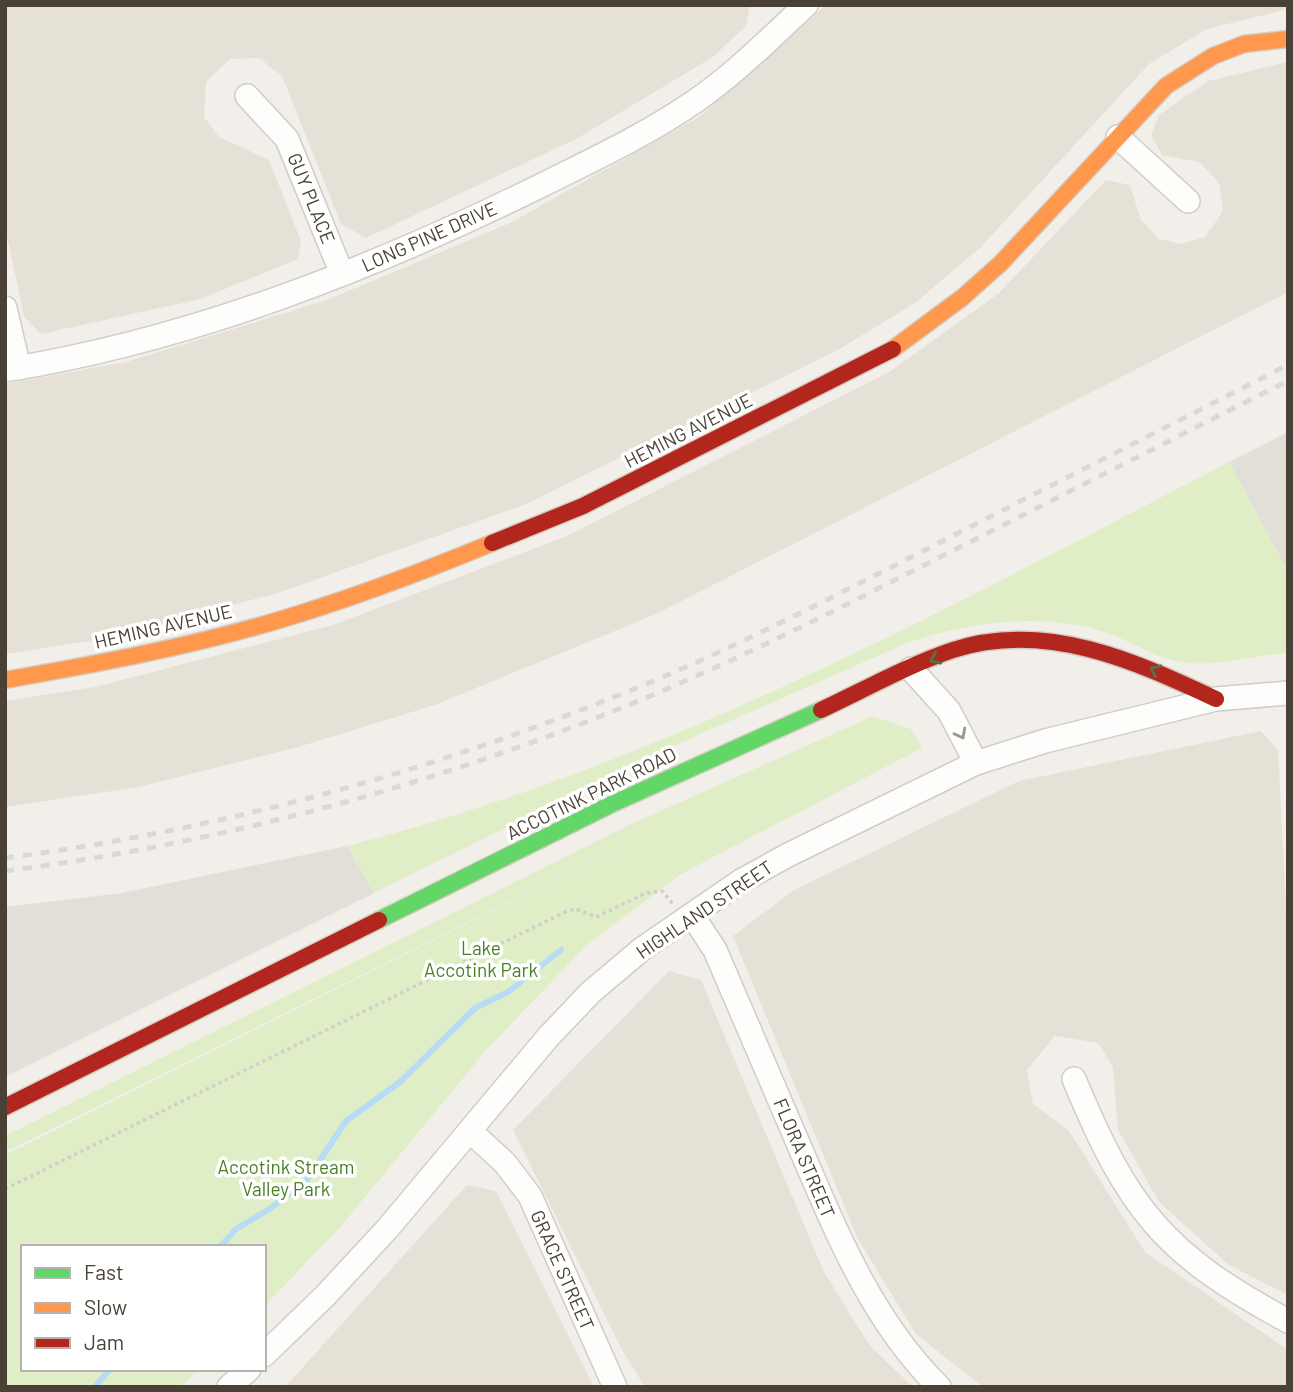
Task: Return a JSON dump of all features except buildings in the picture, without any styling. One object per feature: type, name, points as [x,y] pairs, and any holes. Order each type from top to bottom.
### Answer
[{"type":"street","name":"LONG PINE DRIVE","points":[[12,369],[177,330],[272,300],[466,223],[662,122],[722,81],[804,6]]},
{"type":"street","name":"HEMING AVENUE","points":[[5,680],[104,662],[275,621],[409,577],[583,506],[852,371],[922,329],[1001,263],[1156,95],[1188,69],[1244,44],[1288,39]]},
{"type":"street","name":"GUY PLACE","points":[[247,96],[287,139],[342,274]]},
{"type":"street","points":[[1118,137],[1188,201]]},
{"type":"street","points":[[5,308],[12,369]]},
{"type":"street","name":"ACCOTINK PARK ROAD","points":[[5,1107],[624,798],[954,650],[976,644],[1046,640],[1126,657],[1216,699]]},
{"type":"street","points":[[911,669],[949,711],[976,763]]},
{"type":"street","name":"HIGHLAND STREET","points":[[266,1353],[325,1296],[388,1228],[591,992],[609,975],[688,917],[788,855],[976,763],[1045,741],[1216,699],[1288,693]]},
{"type":"street","name":"FLORA STREET","points":[[688,917],[715,950],[846,1254],[884,1321],[939,1387]]},
{"type":"street","points":[[1074,1079],[1113,1166],[1135,1202],[1161,1234],[1214,1278],[1288,1321]]},
{"type":"street","name":"GRACE STREET","points":[[470,1131],[505,1163],[530,1196],[615,1387]]},
{"type":"street","points":[[229,1387],[247,1371]]},
{"type":"path","points":[[5,1189],[567,911],[576,909],[596,917],[646,893],[662,891],[688,917]]},
{"type":"shaded area","points":[[5,5],[750,5],[746,26],[713,57],[578,138],[366,238],[341,224],[282,76],[259,58],[230,59],[206,82],[204,117],[219,137],[269,160],[301,241],[298,259],[201,299],[41,334],[24,316],[5,227]]},
{"type":"shaded area","points":[[826,5],[1286,5],[1284,10],[1207,29],[1149,64],[980,248],[915,303],[838,350],[526,504],[278,593],[103,639],[5,654],[5,384],[126,362],[327,300],[510,223],[699,117]]},
{"type":"shaded area","points":[[1288,62],[1288,292],[656,614],[435,705],[295,748],[139,787],[5,807],[5,701],[95,687],[333,625],[567,536],[891,371],[999,293],[1106,180],[1130,185],[1141,220],[1159,239],[1181,244],[1205,237],[1223,211],[1219,183],[1199,162],[1162,155],[1151,135],[1159,115],[1208,81]]},
{"type":"shaded area","points":[[1288,432],[1288,572],[1229,462]]},
{"type":"shaded area","points":[[1261,731],[1278,750],[1288,948],[1288,1295],[1229,1265],[1159,1202],[1118,1130],[1113,1067],[1098,1043],[1055,1036],[1027,1070],[1033,1104],[1069,1131],[1145,1252],[1288,1350],[1288,1380],[1285,1387],[983,1387],[916,1334],[858,1239],[733,936],[794,890],[1019,781]]},
{"type":"shaded area","points":[[347,846],[374,893],[5,1077],[5,907],[122,893]]},
{"type":"shaded area","points":[[669,971],[701,980],[824,1272],[870,1346],[913,1387],[645,1387],[622,1350],[513,1130]]},
{"type":"shaded area","points":[[467,1185],[496,1191],[594,1387],[285,1387]]},
{"type":"green space","points":[[1229,462],[1288,572],[1288,653],[1195,663],[1163,657],[1112,635],[1062,623],[1010,622],[957,629],[907,643],[653,755],[374,893],[347,846],[463,813],[577,773],[688,728],[798,680],[907,627]]},
{"type":"green space","points":[[873,716],[911,729],[922,748],[681,874],[586,946],[488,1048],[342,1225],[266,1305],[266,1245],[21,1245],[21,1371],[197,1371],[180,1387],[5,1387],[5,1155],[659,828],[5,1152],[5,1136],[627,826]]},
{"type":"waterway","points":[[222,1245],[236,1229],[271,1208],[307,1180],[346,1121],[400,1082],[475,1008],[508,992],[561,950]]},
{"type":"waterway","points":[[95,1387],[108,1371]]},
{"type":"railway","points":[[5,858],[86,846],[246,814],[404,771],[558,719],[672,673],[783,622],[1288,365]]},
{"type":"railway","points":[[5,871],[84,860],[241,829],[395,788],[547,737],[706,672],[789,633],[1288,381]]},
{"type":"traffic: fast","points":[[379,920],[612,804],[821,710]]},
{"type":"traffic: slow","points":[[893,349],[963,297],[1001,263],[1166,86],[1213,56],[1244,44],[1288,39]]},
{"type":"traffic: slow","points":[[5,680],[209,639],[304,613],[492,543]]},
{"type":"traffic: jam","points":[[492,543],[583,506],[893,349]]},
{"type":"traffic: jam","points":[[821,710],[903,670],[953,650],[987,642],[1022,640],[1055,642],[1089,649],[1154,671],[1216,699]]},
{"type":"traffic: jam","points":[[5,1107],[379,920]]},
{"type":"park label","name":"Lake Accotink Park","points":[[481,958]]},
{"type":"park label","name":"Accotink Stream Valley Park","points":[[286,1177]]}]
